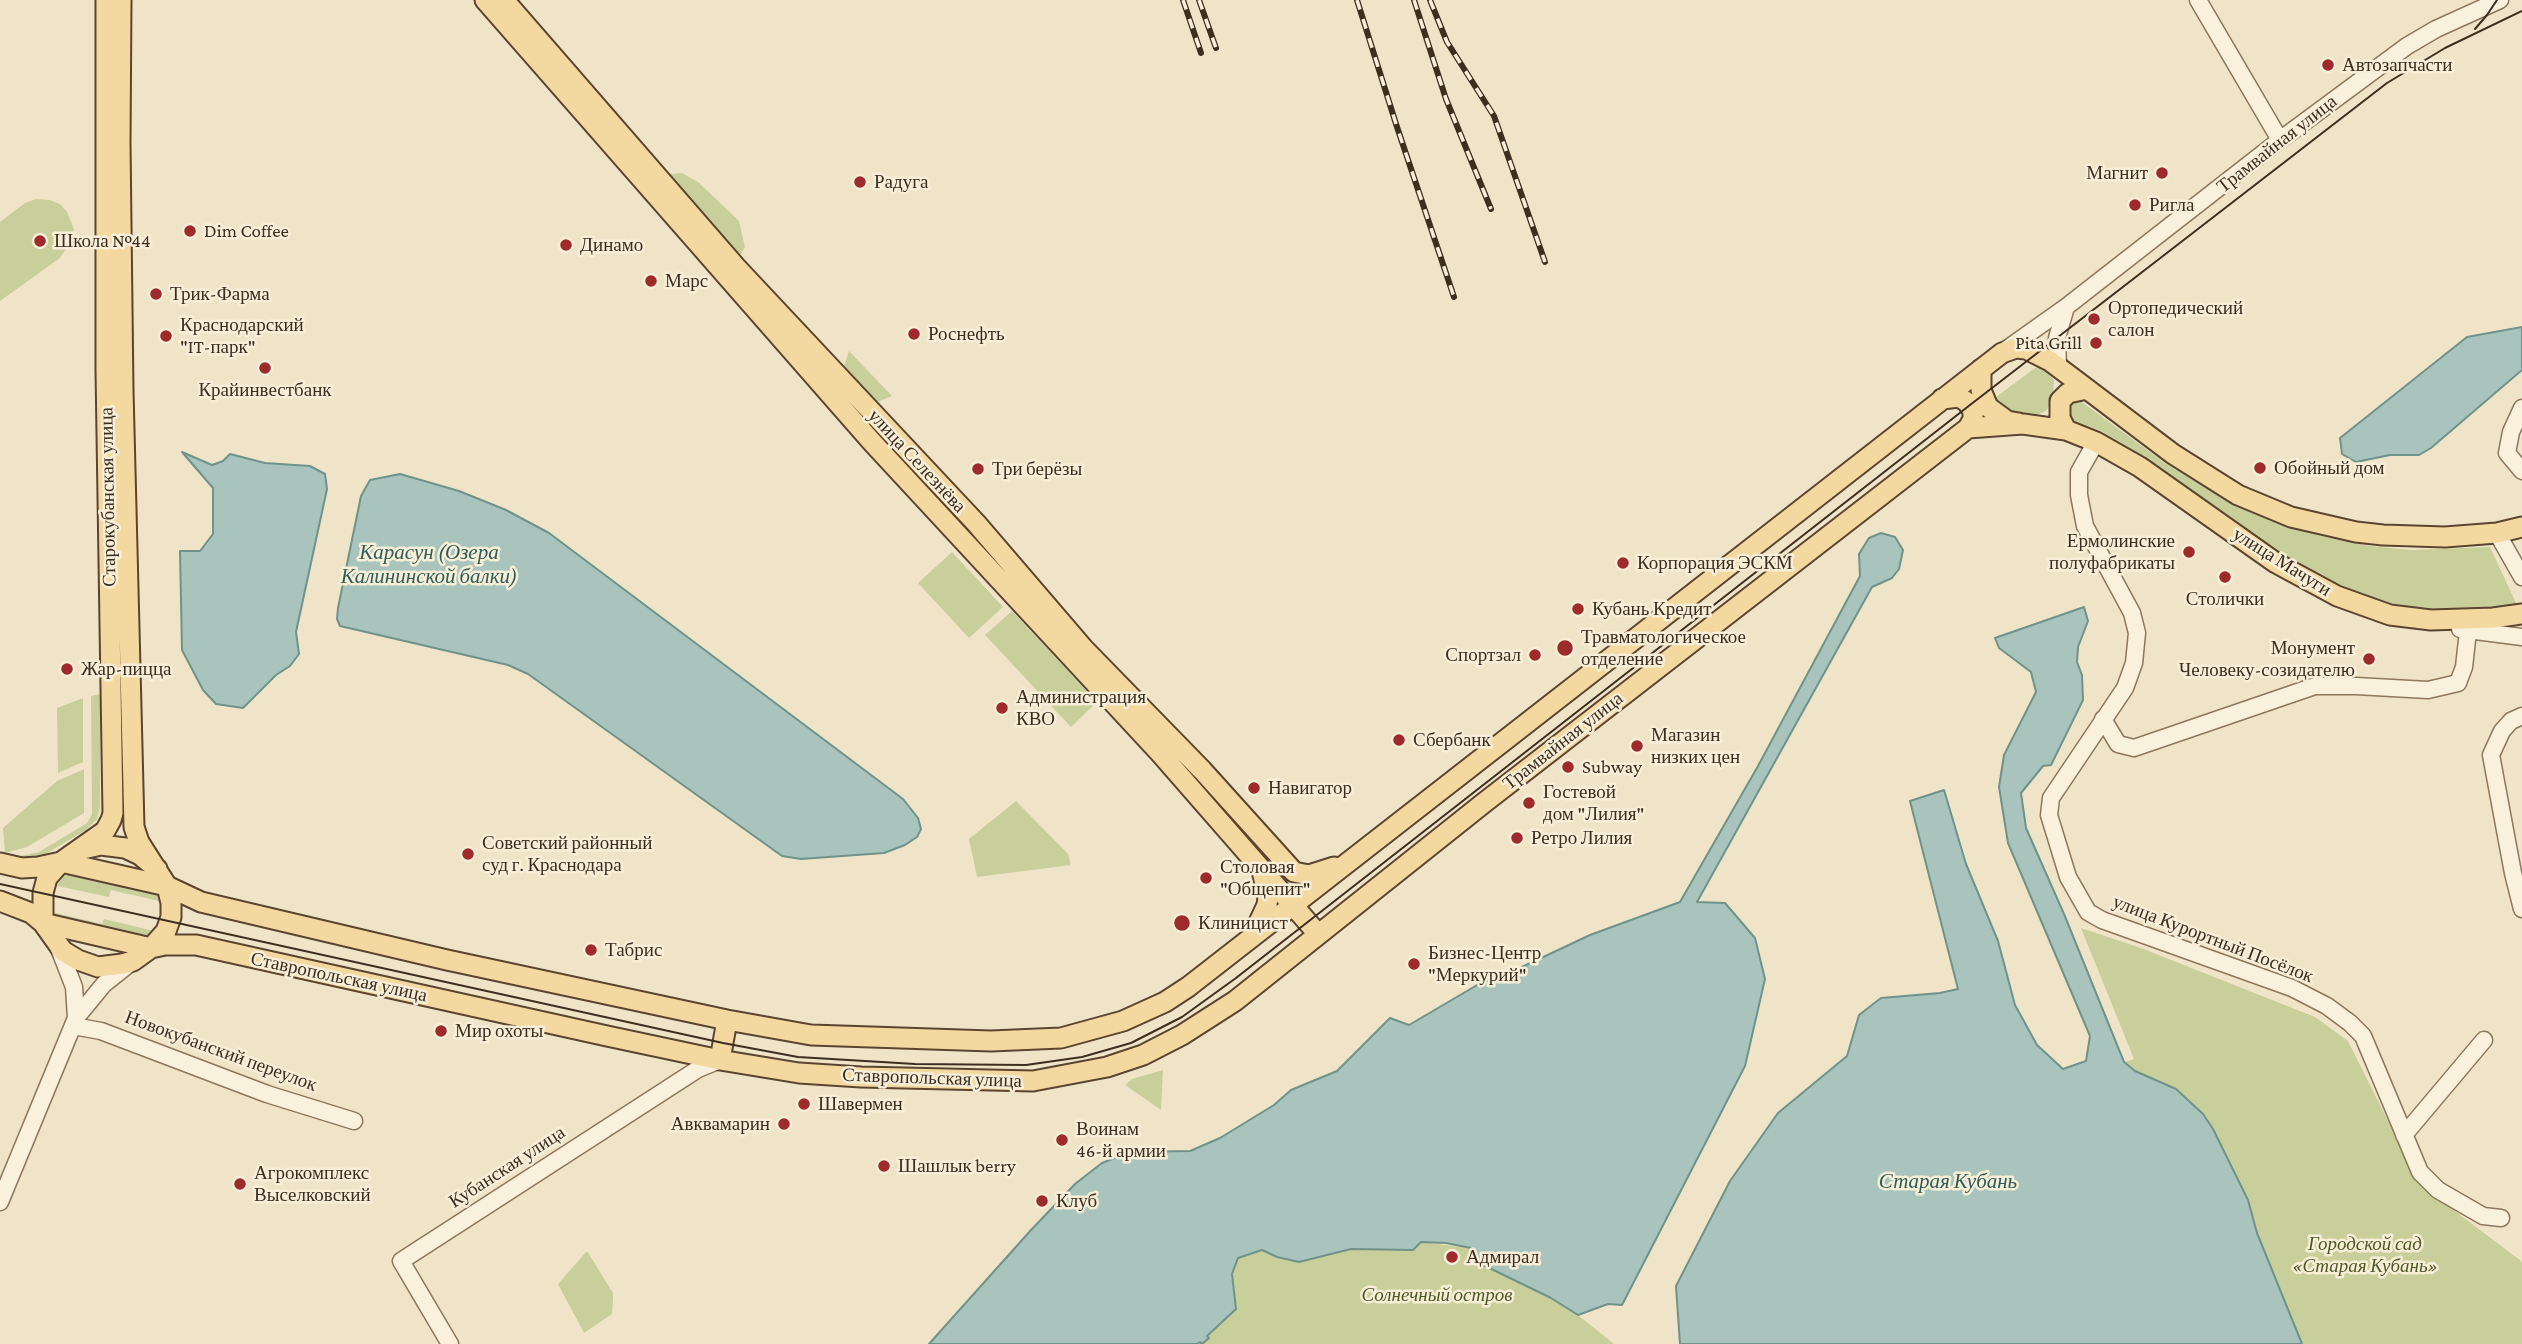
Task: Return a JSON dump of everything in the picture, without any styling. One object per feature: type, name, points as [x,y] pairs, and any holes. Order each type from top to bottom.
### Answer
[{"type":"main road","name":"Старокубанская улица","points":[[61,862],[105,831],[113,813],[106,371],[106,0]]},
{"type":"main road","name":"Старокубанская улица","points":[[121,0],[123,390],[134,827],[139,842],[162,877]]},
{"type":"main road","name":"улица Селезнёва","points":[[485,0],[871,441],[1160,753],[1318,933]]},
{"type":"main road","name":"улица Селезнёва","points":[[504,0],[736,267],[976,523],[1084,649],[1202,770],[1294,872],[1319,872],[1351,860]]},
{"type":"main road","name":"улица Мачуги","points":[[2002,353],[2016,348],[2026,349],[2058,366],[2173,454],[2238,495],[2291,517],[2356,533],[2445,537],[2497,533],[2522,527]]},
{"type":"main road","name":"Трамвайная улица","points":[[1123,1021],[1188,988],[2002,353]]},
{"type":"main road","points":[[1981,369],[1981,390],[1988,407],[2007,421],[2023,424]]},
{"type":"main road","points":[[2066,430],[2060,418],[2060,401],[2068,393],[2088,389]]},
{"type":"main road","points":[[1942,399],[1959,397],[1967,402],[1973,411],[1973,419],[1968,428]]},
{"type":"main road","name":"улица Мачуги","points":[[1968,428],[2023,424],[2066,430],[2096,442],[2140,467],[2276,563],[2337,596],[2390,615],[2431,620],[2522,614]]},
{"type":"main road","name":"Трамвайная улица","points":[[1143,1055],[1210,1018],[1968,428]]},
{"type":"main road","name":"Ставропольская улица","points":[[0,863],[22,868],[38,867],[61,862],[89,847],[109,845],[134,852],[162,877],[201,902],[447,960],[727,1020],[811,1035],[991,1041],[1061,1038],[1123,1021]]},
{"type":"main road","points":[[0,901],[16,906],[43,923],[151,948],[166,931],[171,917],[171,903],[162,877],[61,862],[47,878],[44,888],[43,923]]},
{"type":"main road","points":[[1251,939],[1268,897],[1261,867]]},
{"type":"main road","name":"Ставропольская улица","points":[[43,923],[58,945],[78,960],[98,967],[132,961],[151,948],[195,945],[720,1060],[800,1073],[1033,1081],[1107,1067],[1143,1055]]},
{"type":"main road","points":[[720,1060],[727,1020]]},
{"type":"street","points":[[2198,0],[2280,140]]},
{"type":"street","name":"Трамвайная улица","points":[[2002,353],[2407,46],[2436,29],[2500,0]]},
{"type":"street","points":[[2058,366],[2057,338],[2066,307]]},
{"type":"street","points":[[2522,408],[2511,432],[2507,453],[2522,471]]},
{"type":"street","points":[[2096,442],[2079,472],[2079,495],[2085,526],[2132,613],[2137,633],[2134,663],[2125,688],[2103,719],[2118,744],[2134,748],[2315,686],[2356,685],[2428,690],[2458,683],[2464,667],[2468,631]]},
{"type":"street","points":[[2497,533],[2522,577]]},
{"type":"street","points":[[2431,620],[2468,631],[2522,637]]},
{"type":"street","points":[[2522,716],[2511,721],[2502,731],[2491,755],[2522,909]]},
{"type":"street","name":"улица Курортный Посёлок","points":[[2103,719],[2051,798],[2049,815],[2068,877],[2088,912],[2115,926],[2292,988],[2327,1006],[2350,1023],[2363,1036],[2420,1172],[2438,1190],[2483,1216],[2501,1218]]},
{"type":"street","points":[[58,945],[74,987],[74,1022]]},
{"type":"street","points":[[0,1202],[74,1022],[104,984],[132,961]]},
{"type":"street","name":"Новокубанский переулок","points":[[74,1022],[267,1094],[354,1121]]},
{"type":"street","points":[[2403,1135],[2484,1040]]},
{"type":"street","name":"Кубанская улица","points":[[450,1344],[401,1261],[686,1076],[720,1060]]},
{"type":"green space","points":[[682,173],[698,182],[739,221],[745,247],[741,254],[734,257],[665,181],[668,174]]},
{"type":"green space","points":[[36,199],[60,204],[67,212],[74,229],[72,239],[60,258],[0,301],[0,222],[25,203]]},
{"type":"green space","points":[[849,351],[892,396],[875,403],[843,369]]},
{"type":"green space","points":[[2039,365],[2054,380],[2053,399],[2046,411],[2036,415],[2006,414],[1992,400]]},
{"type":"green space","points":[[2075,397],[2165,463],[2229,502],[2271,521],[2370,546],[2411,550],[2490,547],[2517,605],[2448,612],[2420,610],[2340,588],[2282,554],[2140,454],[2099,430],[2065,418]]},
{"type":"green space","points":[[952,552],[1003,607],[969,638],[918,583]]},
{"type":"green space","points":[[1012,611],[1097,702],[1071,727],[985,635]]},
{"type":"green space","points":[[100,694],[100,807],[97,819],[86,830],[37,859],[6,859],[39,852],[87,823],[92,814],[91,696]]},
{"type":"green space","points":[[83,698],[83,762],[58,773],[57,708]]},
{"type":"green space","points":[[84,769],[84,813],[27,847],[5,853],[3,828],[57,781]]},
{"type":"green space","points":[[1016,801],[1068,854],[1071,865],[977,877],[969,839]]},
{"type":"green space","points":[[66,871],[157,891],[159,901],[111,890],[109,897],[57,886]]},
{"type":"green space","points":[[51,912],[102,924],[104,919],[154,931],[147,941],[54,923]]},
{"type":"green space","name":"Городской сад «Старая Кубань»","points":[[2081,928],[2141,948],[2315,1017],[2348,1041],[2420,1185],[2522,1263],[2522,1344],[2302,1344],[2257,1233],[2248,1200],[2135,1071],[2124,1062],[2134,1059]]},
{"type":"green space","points":[[1163,1070],[1161,1110],[1125,1085],[1132,1079]]},
{"type":"green space","name":"Солнечный остров","points":[[1421,1242],[1471,1248],[1473,1260],[1551,1298],[1578,1315],[1614,1344],[1198,1344],[1236,1309],[1232,1274],[1238,1257],[1262,1250],[1299,1262],[1351,1249],[1413,1250]]},
{"type":"green space","points":[[587,1251],[613,1293],[613,1300],[612,1314],[584,1333],[558,1284]]},
{"type":"water","points":[[2522,327],[2522,370],[2431,448],[2419,455],[2390,455],[2356,462],[2342,454],[2340,438],[2467,337]]},
{"type":"water","name":"Карасун (Озера Калининской балки)","points":[[182,452],[212,465],[223,461],[230,454],[265,463],[310,466],[325,474],[327,489],[296,632],[299,654],[290,666],[276,675],[243,708],[216,704],[203,690],[182,650],[180,551],[200,551],[213,534],[213,488]]},
{"type":"water","name":"Карасун (Озера Калининской балки)","points":[[400,474],[459,491],[506,510],[549,533],[903,799],[918,818],[921,829],[917,837],[884,853],[801,859],[782,856],[528,674],[508,665],[340,626],[337,619],[338,608],[361,496],[370,480]]},
{"type":"water","points":[[1881,533],[1895,537],[1903,550],[1899,569],[1892,578],[1872,587],[1697,902],[1725,903],[1755,938],[1765,979],[1745,1066],[1622,1305],[1608,1304],[1578,1315],[1551,1298],[1473,1260],[1471,1248],[1446,1243],[1421,1242],[1413,1250],[1351,1249],[1299,1262],[1262,1250],[1238,1258],[1232,1274],[1236,1309],[1202,1344],[929,1344],[1031,1230],[1075,1184],[1102,1163],[1130,1152],[1190,1151],[1220,1138],[1274,1105],[1291,1090],[1337,1071],[1390,1018],[1409,1025],[1484,981],[1506,981],[1522,967],[1590,935],[1680,902],[1758,766],[1860,576],[1859,554],[1869,538]]},
{"type":"water","name":"Старая Кубань","points":[[2084,607],[2088,621],[2078,647],[2077,662],[2082,675],[2083,700],[2051,765],[2043,766],[2021,793],[2026,828],[2124,1062],[2135,1071],[2176,1089],[2203,1114],[2213,1129],[2248,1200],[2257,1233],[2302,1344],[1680,1344],[1676,1286],[1730,1181],[1778,1113],[1847,1056],[1859,1015],[1881,998],[1958,989],[1910,801],[1944,790],[1966,864],[1998,941],[2015,1005],[2037,1045],[2063,1069],[2086,1061],[2090,1036],[2008,843],[1999,787],[2004,755],[2036,692],[2031,672],[1999,648],[1995,638]]},
{"type":"tram line","points":[[2475,29],[2497,0]]},
{"type":"tram line","points":[[0,884],[723,1043],[798,1057],[915,1064],[1026,1065],[1082,1057],[1131,1043],[1182,1017],[1236,978],[2387,83],[2445,48],[2522,11]]},
{"type":"railway","points":[[1183,0],[1201,53]]},
{"type":"railway","points":[[1199,0],[1216,48]]},
{"type":"railway","points":[[1357,0],[1454,297]]},
{"type":"railway","points":[[1414,0],[1446,99],[1491,209]]},
{"type":"railway","points":[[1430,0],[1447,42],[1494,116],[1545,262]]},
{"type":"place","name":"Автозапчасти","points":[[2328,65]]},
{"type":"place","name":"Магнит","points":[[2162,173]]},
{"type":"place","name":"Радуга","points":[[860,182]]},
{"type":"place","name":"Ригла","points":[[2135,205]]},
{"type":"place","name":"Dim Coffee","points":[[190,231]]},
{"type":"place","name":"Школа №44","points":[[40,241]]},
{"type":"place","name":"Динамо","points":[[566,245]]},
{"type":"place","name":"Марс","points":[[651,281]]},
{"type":"place","name":"Трик-Фарма","points":[[156,294]]},
{"type":"place","name":"Ортопедический салон","points":[[2094,319]]},
{"type":"place","name":"Роснефть","points":[[914,334]]},
{"type":"place","name":"Краснодарский \"IT-парк\"","points":[[166,336]]},
{"type":"place","name":"Pita Grill","points":[[2096,343]]},
{"type":"place","name":"Крайинвестбанк","points":[[265,368]]},
{"type":"place","name":"Обойный дом","points":[[2260,468]]},
{"type":"place","name":"Три берёзы","points":[[978,469]]},
{"type":"place","name":"Ермолинские полуфабрикаты","points":[[2189,552]]},
{"type":"place","name":"Корпорация ЭСКМ","points":[[1623,563]]},
{"type":"place","name":"Столички","points":[[2225,577]]},
{"type":"place","name":"Кубань Кредит","points":[[1578,609]]},
{"type":"place","name":"Травматологическое отделение","points":[[1565,648]]},
{"type":"place","name":"Спортзал","points":[[1535,655]]},
{"type":"place","name":"Монумент Человеку-созидателю","points":[[2369,659]]},
{"type":"place","name":"Жар-пицца","points":[[67,669]]},
{"type":"place","name":"Администрация КВО","points":[[1002,708]]},
{"type":"place","name":"Сбербанк","points":[[1399,740]]},
{"type":"place","name":"Магазин низких цен","points":[[1637,746]]},
{"type":"place","name":"Subway","points":[[1568,767]]},
{"type":"place","name":"Навигатор","points":[[1254,788]]},
{"type":"place","name":"Гостевой дом \"Лилия\"","points":[[1529,803]]},
{"type":"place","name":"Ретро Лилия","points":[[1517,838]]},
{"type":"place","name":"Советский районный суд г. Краснодара","points":[[468,854]]},
{"type":"place","name":"Столовая \"Общепит\"","points":[[1206,878]]},
{"type":"place","name":"Клиницист","points":[[1182,923]]},
{"type":"place","name":"Табрис","points":[[591,950]]},
{"type":"place","name":"Бизнес-Центр \"Меркурий\"","points":[[1414,964]]},
{"type":"place","name":"Мир охоты","points":[[441,1031]]},
{"type":"place","name":"Шавермен","points":[[804,1104]]},
{"type":"place","name":"Авквамарин","points":[[784,1124]]},
{"type":"place","name":"Воинам 46-й армии","points":[[1062,1140]]},
{"type":"place","name":"Шашлык berry","points":[[884,1166]]},
{"type":"place","name":"Агрокомплекс Выселковский","points":[[240,1184]]},
{"type":"place","name":"Клуб","points":[[1042,1201]]},
{"type":"place","name":"Адмирал","points":[[1452,1257]]}]
